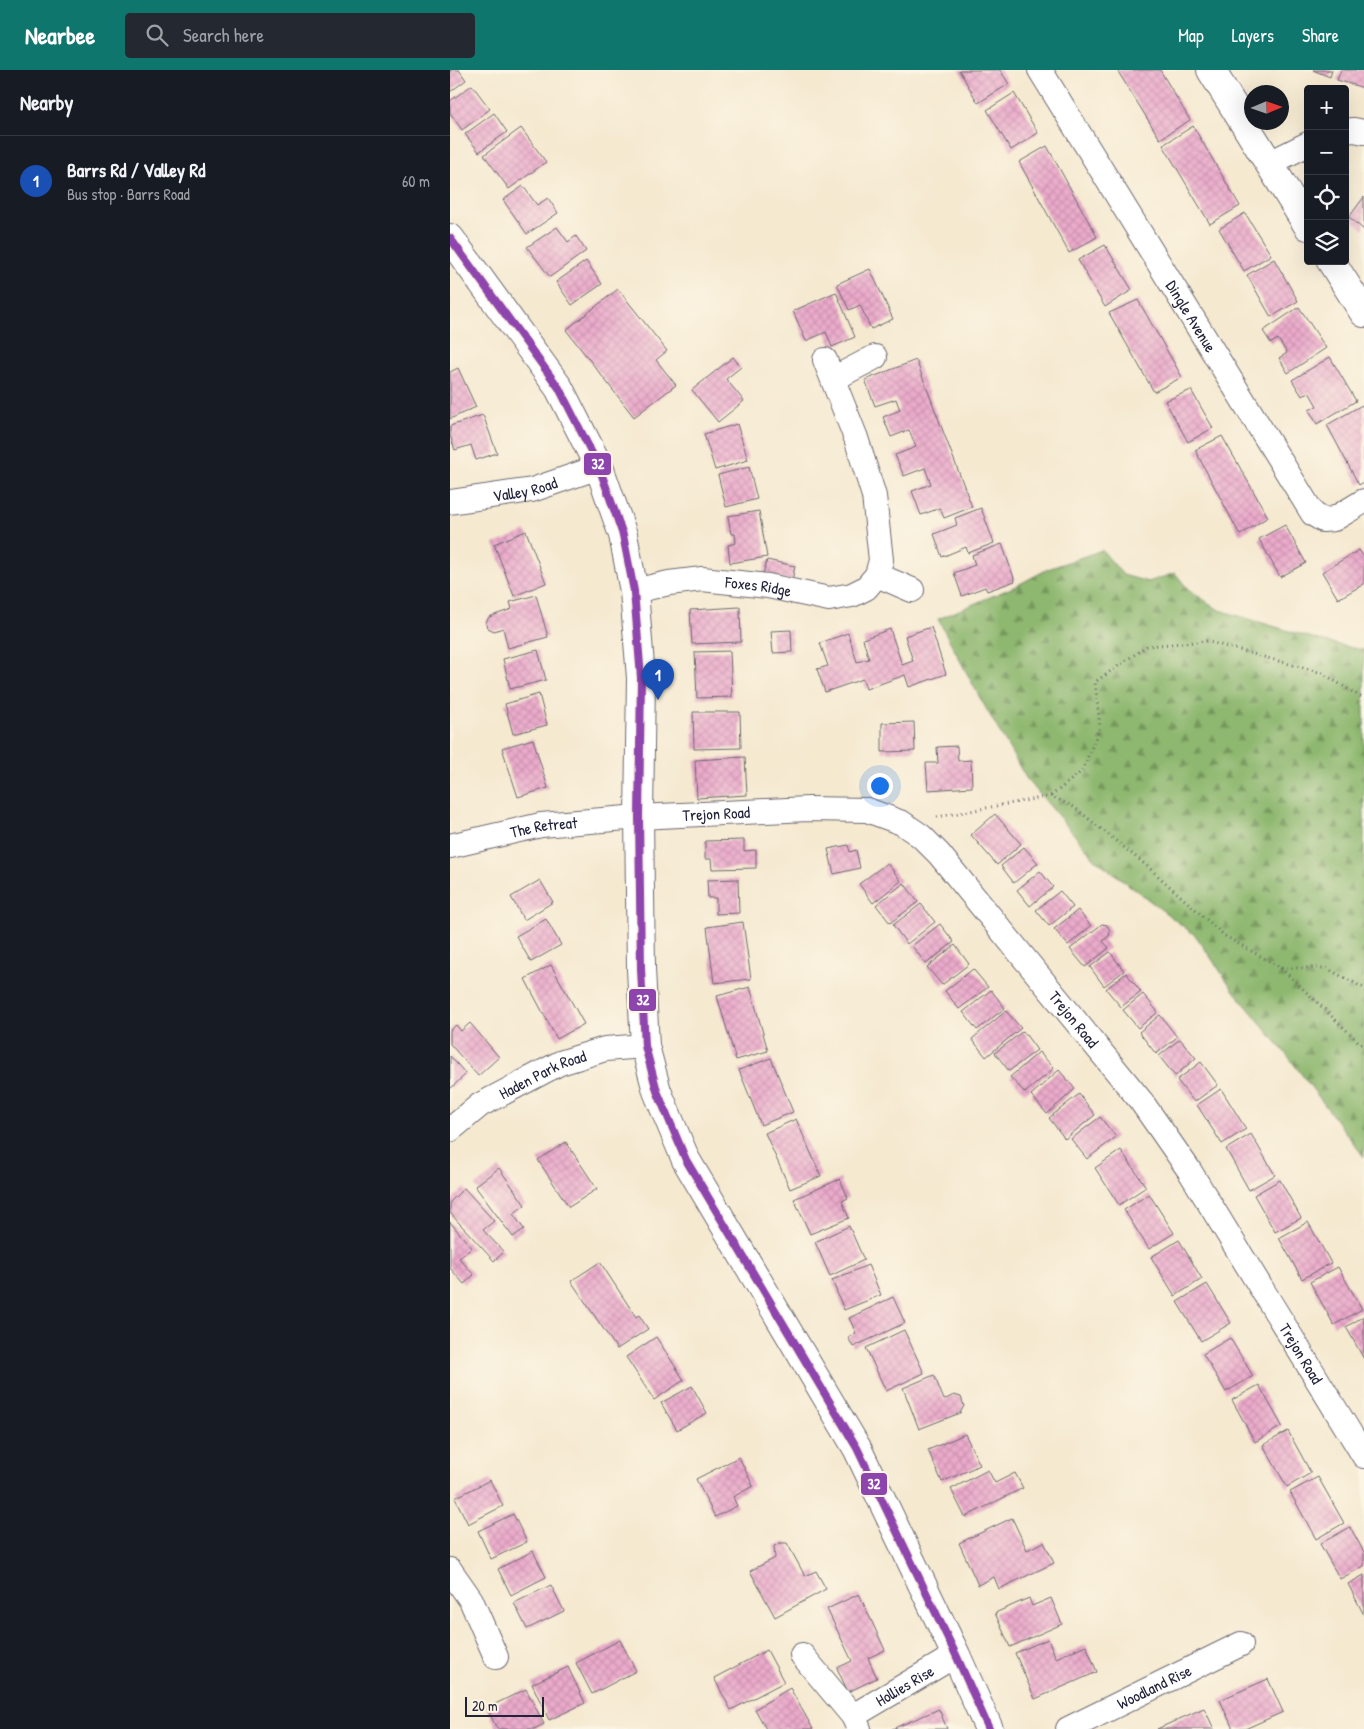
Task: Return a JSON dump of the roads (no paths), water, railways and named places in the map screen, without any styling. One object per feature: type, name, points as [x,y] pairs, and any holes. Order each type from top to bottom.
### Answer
[{"type":"street","name":"Dingle Avenue","points":[[1040,70],[1313,514],[1323,520],[1334,519],[1364,501]]},
{"type":"street","points":[[1211,70],[1304,220]]},
{"type":"street","points":[[1349,131],[1364,132]]},
{"type":"street","points":[[1270,163],[1304,146]]},
{"type":"street","points":[[450,238],[559,388],[599,467],[623,535],[634,591],[641,678],[639,817],[641,969],[645,1046],[657,1091],[686,1160],[857,1448],[956,1655],[989,1729]]},
{"type":"street","points":[[1334,265],[1364,313]]},
{"type":"street","points":[[875,357],[829,369],[856,438],[874,496],[881,560],[877,575],[912,590]]},
{"type":"street","name":"Valley Road","points":[[450,502],[532,490],[599,467]]},
{"type":"street","name":"Foxes Ridge","points":[[634,591],[669,583],[702,579],[768,586],[829,599],[859,592],[866,588],[877,575]]},
{"type":"street","name":"Trejon Road","points":[[639,817],[828,809],[868,810],[902,823],[921,836],[939,854],[1141,1101],[1189,1170],[1364,1456]]},
{"type":"street","name":"The Retreat","points":[[450,846],[541,825],[639,817]]},
{"type":"street","name":"Haden Park Road","points":[[450,1130],[480,1105],[560,1063],[604,1049],[645,1046]]},
{"type":"street","points":[[450,1570],[471,1600],[496,1657]]},
{"type":"street","name":"Woodland Rise","points":[[1068,1729],[1241,1644]]},
{"type":"street","name":"Hollies Rise","points":[[802,1655],[856,1722],[956,1655]]},
{"type":"place","name":"Barrs Rd / Valley Rd","points":[[658,700]]}]
